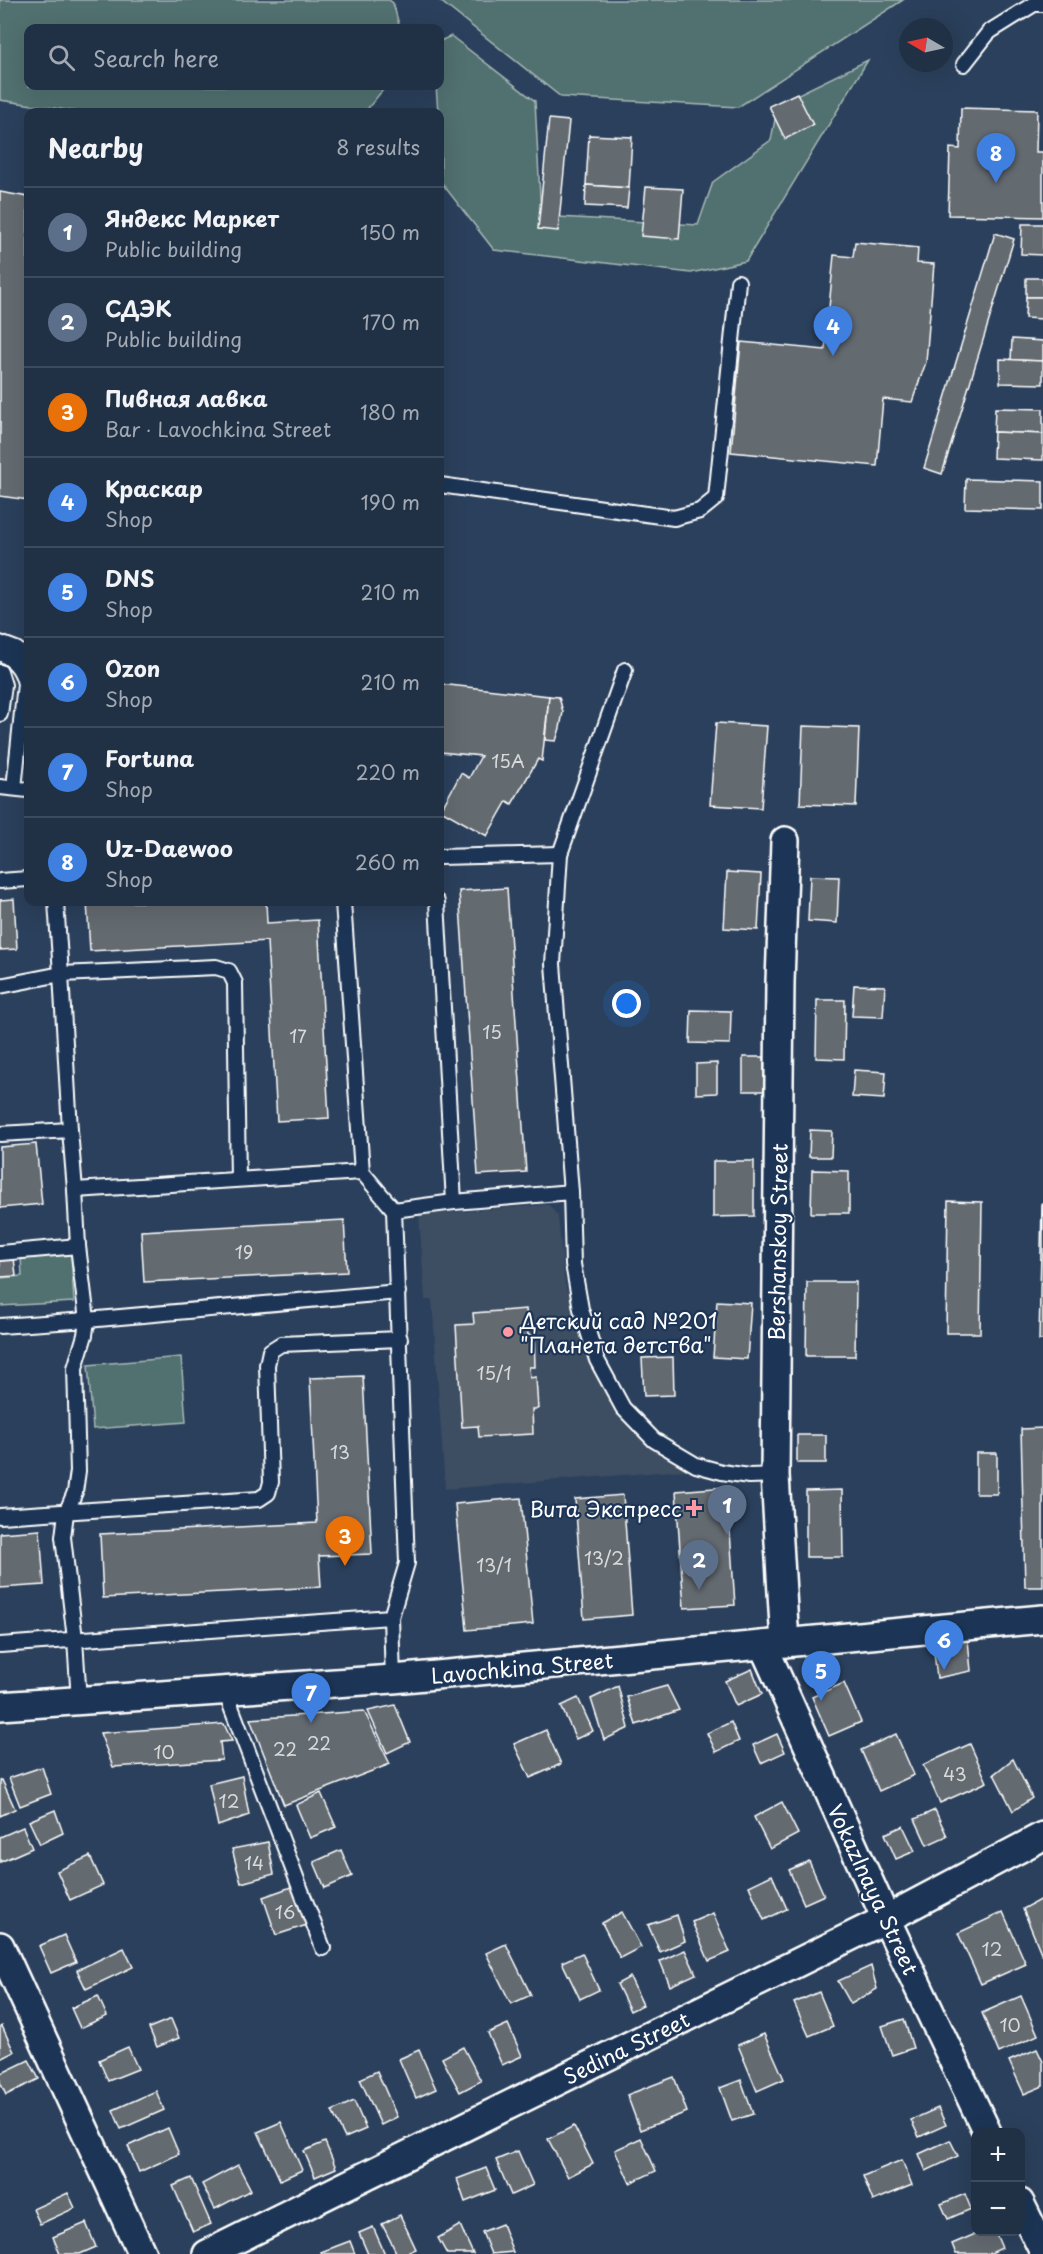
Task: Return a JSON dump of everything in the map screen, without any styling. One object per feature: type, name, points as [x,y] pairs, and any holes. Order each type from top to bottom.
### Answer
[{"type":"street","name":"Bershanskoy Street","points":[[774,1644],[780,982],[784,841]]},
{"type":"street","name":"Lavochkina Street","points":[[0,1706],[393,1678],[1043,1619]]},
{"type":"street","name":"Vokazlnaya Street","points":[[774,1644],[886,1919],[985,2128]]},
{"type":"street","name":"Sedina Street","points":[[207,2254],[886,1919],[1043,1836]]},
{"type":"street","points":[[0,1946],[142,2254]]},
{"type":"street","points":[[1025,2213],[1043,2250]]},
{"type":"lane","points":[[964,64],[989,32],[1034,4],[1043,4]]},
{"type":"lane","points":[[444,486],[674,518],[700,511],[716,498],[738,282]]},
{"type":"lane","points":[[0,643],[24,655]]},
{"type":"lane","points":[[0,653],[18,665],[24,679]]},
{"type":"lane","points":[[625,670],[560,854],[553,964],[571,1192],[573,1264],[581,1309],[597,1360],[623,1408],[654,1440],[696,1465],[740,1475],[775,1475]]},
{"type":"lane","points":[[0,672],[4,685],[0,714]]},
{"type":"lane","points":[[0,787],[21,789],[24,710]]},
{"type":"lane","points":[[444,857],[560,854]]},
{"type":"lane","points":[[0,881],[24,879]]},
{"type":"lane","points":[[57,906],[78,1246],[87,1320],[75,1368],[78,1471],[75,1492],[66,1513],[63,1537],[75,1639],[79,1701]]},
{"type":"lane","points":[[343,906],[362,1172],[394,1210],[407,1563],[391,1617],[393,1678]]},
{"type":"lane","points":[[437,906],[454,1202]]},
{"type":"lane","points":[[0,986],[61,974],[216,967],[230,971],[235,984],[238,1179]]},
{"type":"lane","points":[[0,1134],[70,1130]]},
{"type":"lane","points":[[75,1190],[362,1172]]},
{"type":"lane","points":[[394,1210],[454,1202],[571,1192]]},
{"type":"lane","points":[[0,1253],[78,1246]]},
{"type":"lane","points":[[0,1326],[398,1292]]},
{"type":"lane","points":[[0,1516],[259,1499],[268,1493],[271,1482],[267,1365],[270,1351],[281,1344],[400,1340]]},
{"type":"lane","points":[[0,1644],[391,1617]]},
{"type":"lane","points":[[225,1691],[323,1948]]},
{"type":"shaded area","name":"Детский сад №201 \"Планета детства\"","points":[[549,1205],[558,1216],[565,1284],[593,1364],[613,1406],[630,1429],[655,1450],[686,1470],[445,1489],[432,1300],[425,1300],[419,1215]]},
{"type":"green space","points":[[0,0],[389,0],[393,3],[399,24],[24,24],[24,90],[383,90],[368,108],[53,108],[0,100]]},
{"type":"green space","points":[[439,0],[903,0],[738,107],[561,97]]},
{"type":"green space","points":[[451,36],[535,101],[541,216],[698,225],[713,182],[771,140],[778,104],[868,60],[746,261],[691,273],[494,250],[444,186],[444,108],[438,108],[436,90],[444,90],[444,39]]},
{"type":"green space","points":[[71,1254],[74,1302],[0,1306],[0,1278],[22,1276],[21,1256]]},
{"type":"green space","points":[[181,1357],[186,1422],[93,1429],[88,1365]]},
{"type":"building","points":[[797,93],[813,125],[785,139],[769,106]]},
{"type":"building","points":[[961,108],[1037,110],[1036,152],[1043,152],[1043,217],[948,215],[950,148],[960,149]]},
{"type":"building","points":[[549,119],[569,121],[558,231],[538,229]]},
{"type":"building","points":[[589,135],[632,137],[629,188],[586,185]]},
{"type":"building","points":[[586,185],[629,188],[627,208],[585,206]]},
{"type":"building","points":[[646,187],[683,189],[679,239],[641,236]]},
{"type":"building","points":[[0,192],[24,196],[24,499],[0,496]]},
{"type":"building","points":[[1022,224],[1043,224],[1043,255],[1021,254]]},
{"type":"building","points":[[995,233],[1014,239],[942,474],[924,468]]},
{"type":"building","points":[[855,242],[918,248],[917,263],[934,264],[926,362],[912,402],[883,399],[877,466],[731,452],[741,342],[825,350],[834,255],[853,257]]},
{"type":"building","points":[[1026,278],[1043,278],[1043,297],[1026,297]]},
{"type":"building","points":[[1026,297],[1043,297],[1043,319],[1025,318]]},
{"type":"building","points":[[1012,339],[1043,341],[1043,361],[1011,360]]},
{"type":"building","points":[[1000,359],[1043,361],[1043,384],[1000,383]]},
{"type":"building","points":[[995,408],[1043,409],[1043,434],[994,432]]},
{"type":"building","points":[[994,432],[1043,434],[1043,460],[993,458]]},
{"type":"building","points":[[966,479],[1043,481],[1043,510],[965,508]]},
{"type":"building","points":[[444,684],[549,696],[542,761],[538,759],[512,804],[507,801],[487,836],[444,812],[444,804],[461,773],[469,778],[481,756],[444,752]]},
{"type":"building","points":[[549,696],[559,697],[563,712],[556,741],[545,740]]},
{"type":"building","points":[[716,723],[767,726],[761,808],[710,805]]},
{"type":"building","points":[[803,726],[859,728],[856,806],[800,804]]},
{"type":"building","points":[[727,872],[761,874],[758,930],[724,928]]},
{"type":"building","points":[[810,876],[839,877],[837,923],[808,921]]},
{"type":"building","points":[[507,888],[526,1172],[478,1175],[459,891]]},
{"type":"building","points":[[14,899],[17,949],[0,950],[0,900]]},
{"type":"building","points":[[87,906],[266,906],[267,923],[318,920],[329,1118],[277,1121],[267,941],[90,951]]},
{"type":"building","points":[[854,985],[885,986],[883,1017],[852,1016]]},
{"type":"building","points":[[817,1000],[845,1000],[844,1059],[816,1058]]},
{"type":"building","points":[[691,1010],[731,1011],[730,1044],[690,1043]]},
{"type":"building","points":[[743,1057],[764,1057],[764,1091],[743,1091]]},
{"type":"building","points":[[717,1063],[717,1093],[696,1094],[696,1064]]},
{"type":"building","points":[[854,1070],[886,1072],[884,1099],[852,1097]]},
{"type":"building","points":[[810,1130],[832,1131],[831,1157],[809,1157]]},
{"type":"building","points":[[36,1144],[42,1204],[0,1208],[0,1147]]},
{"type":"building","points":[[713,1161],[754,1161],[754,1216],[713,1217]]},
{"type":"building","points":[[812,1170],[849,1171],[849,1213],[811,1213]]},
{"type":"building","points":[[948,1201],[982,1202],[980,1333],[946,1333]]},
{"type":"building","points":[[1042,1204],[1043,1340],[1039,1340]]},
{"type":"building","points":[[344,1220],[347,1272],[144,1282],[141,1231]]},
{"type":"building","points":[[14,1258],[16,1276],[0,1277],[0,1259]]},
{"type":"building","points":[[807,1282],[856,1282],[855,1356],[806,1356]]},
{"type":"building","points":[[717,1301],[751,1303],[747,1359],[713,1357]]},
{"type":"building","points":[[526,1309],[528,1335],[534,1335],[535,1367],[529,1367],[530,1378],[536,1377],[538,1409],[532,1409],[533,1434],[479,1437],[478,1426],[462,1427],[456,1325],[474,1324],[473,1313]]},
{"type":"building","points":[[673,1357],[674,1395],[644,1396],[642,1358]]},
{"type":"building","points":[[363,1376],[372,1554],[319,1556],[321,1587],[103,1598],[100,1534],[317,1523],[310,1378]]},
{"type":"building","points":[[1043,1428],[1043,1587],[1025,1587],[1021,1429]]},
{"type":"building","points":[[797,1435],[826,1435],[826,1463],[797,1463]]},
{"type":"building","points":[[976,1453],[997,1453],[997,1494],[976,1494]]},
{"type":"building","points":[[727,1487],[735,1605],[684,1608],[676,1491]]},
{"type":"building","points":[[842,1490],[843,1557],[806,1557],[806,1491]]},
{"type":"building","points":[[623,1495],[632,1615],[584,1619],[575,1499]]},
{"type":"building","points":[[521,1498],[533,1624],[467,1630],[455,1504]]},
{"type":"building","points":[[40,1530],[44,1585],[0,1588],[0,1533]]},
{"type":"building","points":[[968,1640],[971,1671],[937,1678],[933,1643]]},
{"type":"building","points":[[752,1669],[762,1694],[736,1706],[725,1681]]},
{"type":"building","points":[[844,1683],[861,1722],[829,1736],[812,1697]]},
{"type":"building","points":[[618,1686],[629,1728],[604,1740],[591,1699]]},
{"type":"building","points":[[667,1686],[679,1710],[636,1725],[627,1697]]},
{"type":"building","points":[[578,1698],[593,1731],[576,1739],[561,1706]]},
{"type":"building","points":[[395,1705],[410,1742],[387,1753],[368,1711]]},
{"type":"building","points":[[364,1711],[390,1764],[284,1805],[250,1719]]},
{"type":"building","points":[[731,1722],[739,1741],[716,1752],[707,1733]]},
{"type":"building","points":[[224,1724],[232,1741],[220,1742],[222,1760],[113,1767],[100,1733]]},
{"type":"building","points":[[546,1730],[561,1764],[530,1778],[514,1744]]},
{"type":"building","points":[[777,1734],[785,1752],[761,1763],[753,1745]]},
{"type":"building","points":[[896,1734],[914,1775],[879,1791],[861,1750]]},
{"type":"building","points":[[970,1744],[987,1782],[940,1803],[923,1765]]},
{"type":"building","points":[[1013,1759],[1032,1798],[1013,1811],[994,1774]]},
{"type":"building","points":[[42,1767],[51,1794],[20,1806],[9,1778]]},
{"type":"building","points":[[242,1776],[249,1815],[218,1826],[209,1784]]},
{"type":"building","points":[[2,1780],[15,1809],[0,1816],[0,1781]]},
{"type":"building","points":[[321,1793],[336,1827],[310,1838],[296,1805]]},
{"type":"building","points":[[782,1802],[798,1834],[770,1849],[754,1817]]},
{"type":"building","points":[[55,1810],[63,1833],[40,1844],[29,1821]]},
{"type":"building","points":[[935,1810],[947,1836],[927,1845],[915,1819]]},
{"type":"building","points":[[903,1826],[915,1851],[896,1859],[885,1834]]},
{"type":"building","points":[[23,1827],[32,1848],[0,1862],[0,1837]]},
{"type":"building","points":[[268,1842],[274,1874],[241,1883],[232,1849]]},
{"type":"building","points":[[341,1850],[352,1876],[325,1888],[314,1862]]},
{"type":"building","points":[[90,1856],[103,1885],[70,1900],[57,1871]]},
{"type":"building","points":[[809,1861],[824,1895],[804,1904],[789,1870]]},
{"type":"building","points":[[772,1875],[787,1909],[764,1920],[749,1886]]},
{"type":"building","points":[[294,1886],[307,1925],[276,1935],[263,1897]]},
{"type":"building","points":[[1043,1898],[1043,1955],[1042,1955],[1023,1909]]},
{"type":"building","points":[[622,1912],[641,1947],[620,1958],[602,1923]]},
{"type":"building","points":[[1003,1912],[1026,1964],[981,1984],[958,1933]]},
{"type":"building","points":[[713,1913],[730,1952],[709,1961],[692,1922]]},
{"type":"building","points":[[677,1915],[685,1941],[660,1952],[648,1925]]},
{"type":"building","points":[[64,1935],[76,1962],[51,1973],[39,1946]]},
{"type":"building","points":[[506,1944],[531,1995],[511,2004],[486,1953]]},
{"type":"building","points":[[124,1948],[133,1967],[86,1989],[77,1970]]},
{"type":"building","points":[[685,1950],[696,1974],[670,1986],[660,1961]]},
{"type":"building","points":[[582,1953],[599,1990],[580,1999],[562,1962]]},
{"type":"building","points":[[871,1966],[877,1989],[851,2004],[838,1981]]},
{"type":"building","points":[[630,1977],[643,2005],[630,2011],[617,1984]]},
{"type":"building","points":[[819,1992],[833,2026],[809,2036],[794,2003]]},
{"type":"building","points":[[98,1996],[107,2016],[80,2028],[71,2008]]},
{"type":"building","points":[[1021,1996],[1038,2035],[999,2053],[982,2013]]},
{"type":"building","points":[[171,2019],[179,2038],[157,2047],[149,2028]]},
{"type":"building","points":[[904,2019],[913,2048],[892,2055],[882,2026]]},
{"type":"building","points":[[508,2024],[522,2056],[502,2065],[488,2033]]},
{"type":"building","points":[[2,2026],[14,2052],[0,2059],[0,2027]]},
{"type":"building","points":[[764,2034],[784,2079],[757,2091],[738,2045]]},
{"type":"building","points":[[128,2047],[138,2069],[108,2081],[99,2060]]},
{"type":"building","points":[[463,2047],[481,2081],[460,2092],[442,2058]]},
{"type":"building","points":[[1037,2049],[1043,2062],[1043,2086],[1024,2094],[1009,2061]]},
{"type":"building","points":[[419,2050],[436,2089],[416,2098],[399,2059]]},
{"type":"building","points":[[29,2060],[39,2079],[6,2095],[0,2082],[0,2074]]},
{"type":"building","points":[[377,2071],[397,2117],[381,2125],[360,2079]]},
{"type":"building","points":[[674,2077],[687,2112],[640,2130],[627,2095]]},
{"type":"building","points":[[741,2080],[753,2114],[732,2121],[720,2088]]},
{"type":"building","points":[[156,2091],[164,2110],[121,2129],[113,2110]]},
{"type":"building","points":[[354,2101],[366,2129],[345,2138],[332,2111]]},
{"type":"building","points":[[938,2108],[946,2125],[919,2137],[911,2120]]},
{"type":"building","points":[[281,2122],[302,2170],[280,2180],[258,2132]]},
{"type":"building","points":[[574,2126],[593,2164],[568,2177],[548,2139]]},
{"type":"building","points":[[168,2128],[179,2154],[139,2172],[128,2146]]},
{"type":"building","points":[[641,2138],[656,2171],[630,2183],[615,2150]]},
{"type":"building","points":[[950,2140],[958,2156],[926,2171],[919,2154]]},
{"type":"building","points":[[325,2142],[336,2168],[315,2177],[304,2151]]},
{"type":"building","points":[[518,2151],[533,2185],[511,2195],[496,2160]]},
{"type":"building","points":[[902,2160],[912,2185],[873,2201],[863,2176]]},
{"type":"building","points":[[238,2165],[251,2190],[215,2209],[202,2184]]},
{"type":"building","points":[[486,2168],[495,2190],[465,2202],[457,2179]]},
{"type":"building","points":[[191,2178],[211,2224],[193,2232],[173,2186]]},
{"type":"building","points":[[68,2193],[75,2208],[40,2224],[33,2209]]},
{"type":"building","points":[[965,2194],[971,2209],[948,2219],[941,2204]]},
{"type":"building","points":[[400,2215],[416,2249],[405,2254],[397,2254],[382,2224]]},
{"type":"building","points":[[86,2223],[96,2247],[80,2254],[60,2254],[53,2237]]},
{"type":"building","points":[[502,2224],[513,2252],[491,2254],[482,2232]]},
{"type":"building","points":[[460,2225],[473,2254],[447,2254],[438,2238]]},
{"type":"building","points":[[373,2227],[385,2254],[368,2254],[359,2233]]},
{"type":"building","points":[[971,2236],[997,2236],[1002,2248],[989,2254],[956,2254],[952,2244]]},
{"type":"building","points":[[350,2241],[355,2254],[322,2254],[321,2252]]},
{"type":"place","name":"Uz-Daewoo","points":[[996,183]]},
{"type":"place","name":"Краскар","points":[[833,356]]},
{"type":"place","name":"Детский сад №201 \"Планета детства\"","points":[[508,1332]]},
{"type":"place","name":"Вита Экспресс","points":[[694,1508]]},
{"type":"place","name":"Яндекс Маркет","points":[[727,1535]]},
{"type":"place","name":"Пивная лавка","points":[[345,1566]]},
{"type":"place","name":"СДЭК","points":[[699,1590]]},
{"type":"place","name":"Ozon","points":[[944,1670]]},
{"type":"place","name":"DNS","points":[[821,1701]]},
{"type":"place","name":"Fortuna","points":[[311,1723]]}]
